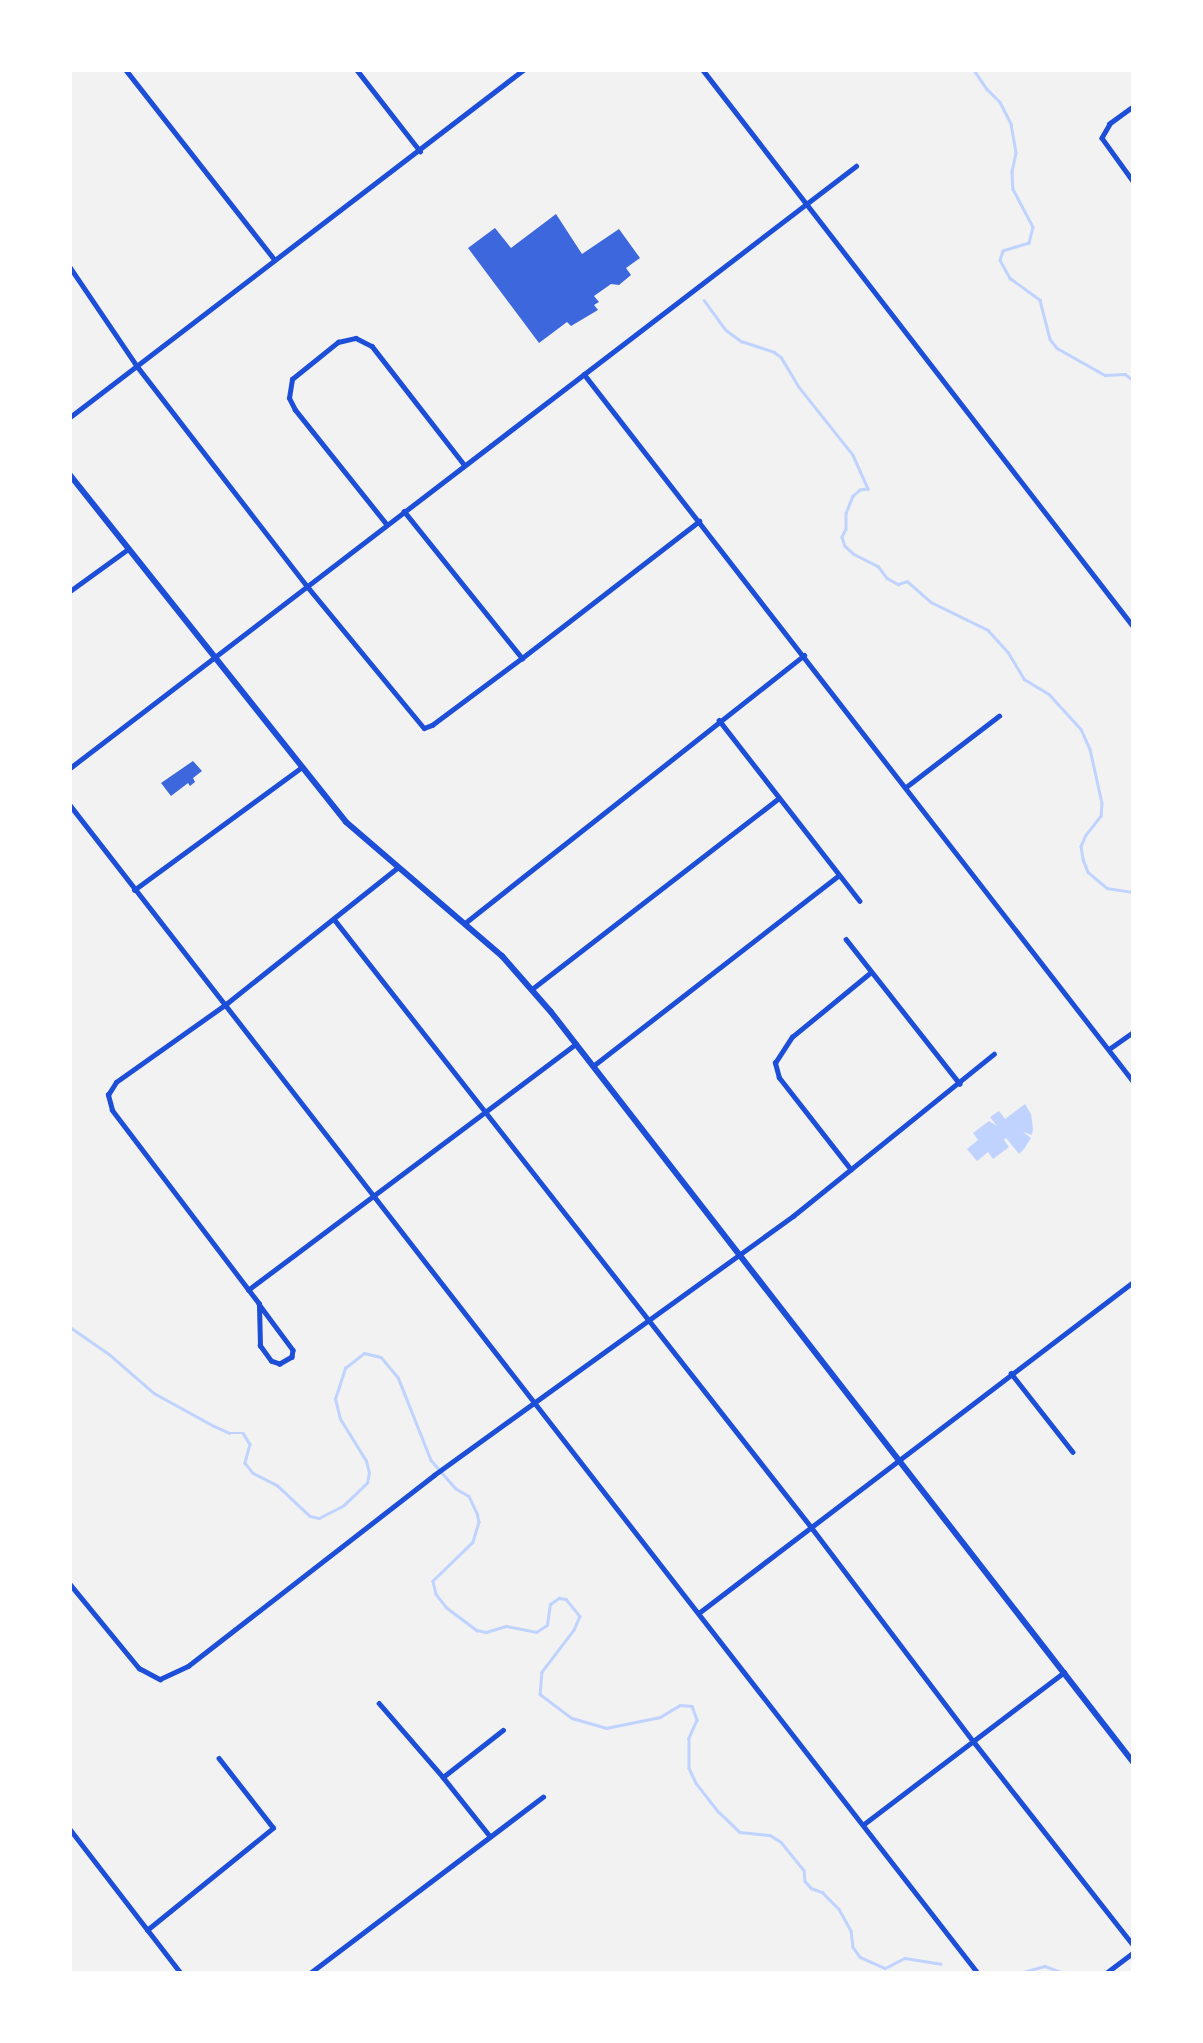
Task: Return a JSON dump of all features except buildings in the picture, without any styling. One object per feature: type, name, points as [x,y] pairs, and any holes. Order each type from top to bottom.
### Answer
[{"type":"street","points":[[126,70],[274,259]]},
{"type":"street","points":[[357,70],[419,150]]},
{"type":"street","points":[[70,417],[523,70]]},
{"type":"street","points":[[702,70],[1133,626]]},
{"type":"street","points":[[1133,107],[1104,131],[1105,144],[1133,181]]},
{"type":"street","points":[[70,768],[856,166]]},
{"type":"street","points":[[70,267],[137,366],[307,586],[424,728],[432,726],[699,521]]},
{"type":"street","points":[[386,524],[295,410],[289,398],[292,379],[329,349],[347,339],[356,338],[372,346],[464,464]]},
{"type":"street","points":[[583,374],[1133,1081]]},
{"type":"street","points":[[70,475],[346,822],[464,923],[532,989],[1133,1762]]},
{"type":"street","points":[[404,511],[522,658]]},
{"type":"street","points":[[70,591],[128,549]]},
{"type":"street","points":[[464,923],[804,655]]},
{"type":"street","points":[[906,787],[999,716]]},
{"type":"street","points":[[719,720],[860,901]]},
{"type":"street","points":[[134,890],[302,767]]},
{"type":"street","points":[[532,989],[779,798]]},
{"type":"street","points":[[70,805],[373,1196],[536,1401],[978,1973]]},
{"type":"street","points":[[259,1304],[260,1346],[271,1361],[280,1364],[292,1357],[293,1350],[259,1304],[113,1110],[108,1095],[117,1083],[226,1004],[397,868]]},
{"type":"street","points":[[593,1066],[839,875]]},
{"type":"street","points":[[334,919],[812,1528],[974,1742],[1133,1944]]},
{"type":"street","points":[[846,939],[870,973],[960,1084]]},
{"type":"street","points":[[851,1170],[779,1078],[775,1063],[792,1037],[870,973]]},
{"type":"street","points":[[1109,1049],[1133,1032]]},
{"type":"street","points":[[248,1290],[576,1044]]},
{"type":"street","points":[[70,1584],[129,1657],[154,1678],[160,1679],[188,1665],[434,1475],[738,1252],[793,1216],[994,1054]]},
{"type":"street","points":[[700,1612],[1133,1282]]},
{"type":"street","points":[[1012,1373],[1073,1452]]},
{"type":"street","points":[[864,1824],[1064,1672]]},
{"type":"street","points":[[379,1703],[490,1836]]},
{"type":"street","points":[[443,1777],[503,1730]]},
{"type":"street","points":[[147,1930],[273,1828],[219,1759]]},
{"type":"street","points":[[310,1973],[543,1797]]},
{"type":"street","points":[[70,1829],[181,1973]]},
{"type":"street","points":[[1106,1973],[1133,1953]]},
{"type":"water","points":[[1025,1104],[1031,1114],[1033,1129],[1032,1135],[1023,1132],[1031,1138],[1024,1149],[1019,1154],[1006,1138],[1004,1140],[1009,1147],[993,1159],[988,1152],[977,1161],[967,1149],[978,1140],[973,1133],[989,1121],[997,1126],[990,1117],[999,1111],[1005,1119]]},
{"type":"waterway","points":[[974,70],[1000,102],[1011,124],[1016,153],[1012,172],[1013,189],[1033,227],[1029,243],[1003,251],[1000,260],[1010,278],[1040,300],[1050,339],[1057,348],[1105,375],[1125,374],[1133,380]]},
{"type":"waterway","points":[[704,300],[726,330],[741,341],[781,357],[799,387],[853,455],[868,489],[860,490],[853,496],[846,513],[846,529],[842,537],[845,546],[854,554],[878,566],[887,578],[898,584],[907,581],[931,602],[988,630],[1008,652],[1024,679],[1049,694],[1081,729],[1090,749],[1102,803],[1101,816],[1081,846],[1083,859],[1088,872],[1107,888],[1133,892]]},
{"type":"waterway","points":[[70,1327],[109,1354],[154,1393],[214,1426],[230,1433],[243,1433],[250,1444],[245,1463],[253,1473],[277,1485],[310,1516],[319,1518],[344,1505],[367,1483],[369,1473],[366,1461],[340,1419],[335,1399],[345,1368],[364,1353],[381,1357],[398,1377],[431,1460],[455,1488],[469,1496],[477,1513],[479,1522],[473,1542],[433,1581],[436,1594],[446,1607],[477,1630],[486,1632],[506,1626],[536,1632],[547,1625],[550,1604],[559,1598],[566,1599],[580,1616],[574,1630],[542,1672],[540,1694],[572,1718],[606,1728],[660,1717],[680,1705],[692,1706],[697,1720],[689,1738],[689,1768],[696,1783],[719,1812],[740,1832],[770,1835],[781,1842],[804,1870],[805,1881],[811,1888],[822,1892],[839,1909],[851,1931],[853,1947],[860,1957],[885,1968],[905,1958],[941,1964]]},
{"type":"waterway","points":[[1020,1973],[1045,1966],[1063,1973]]}]
